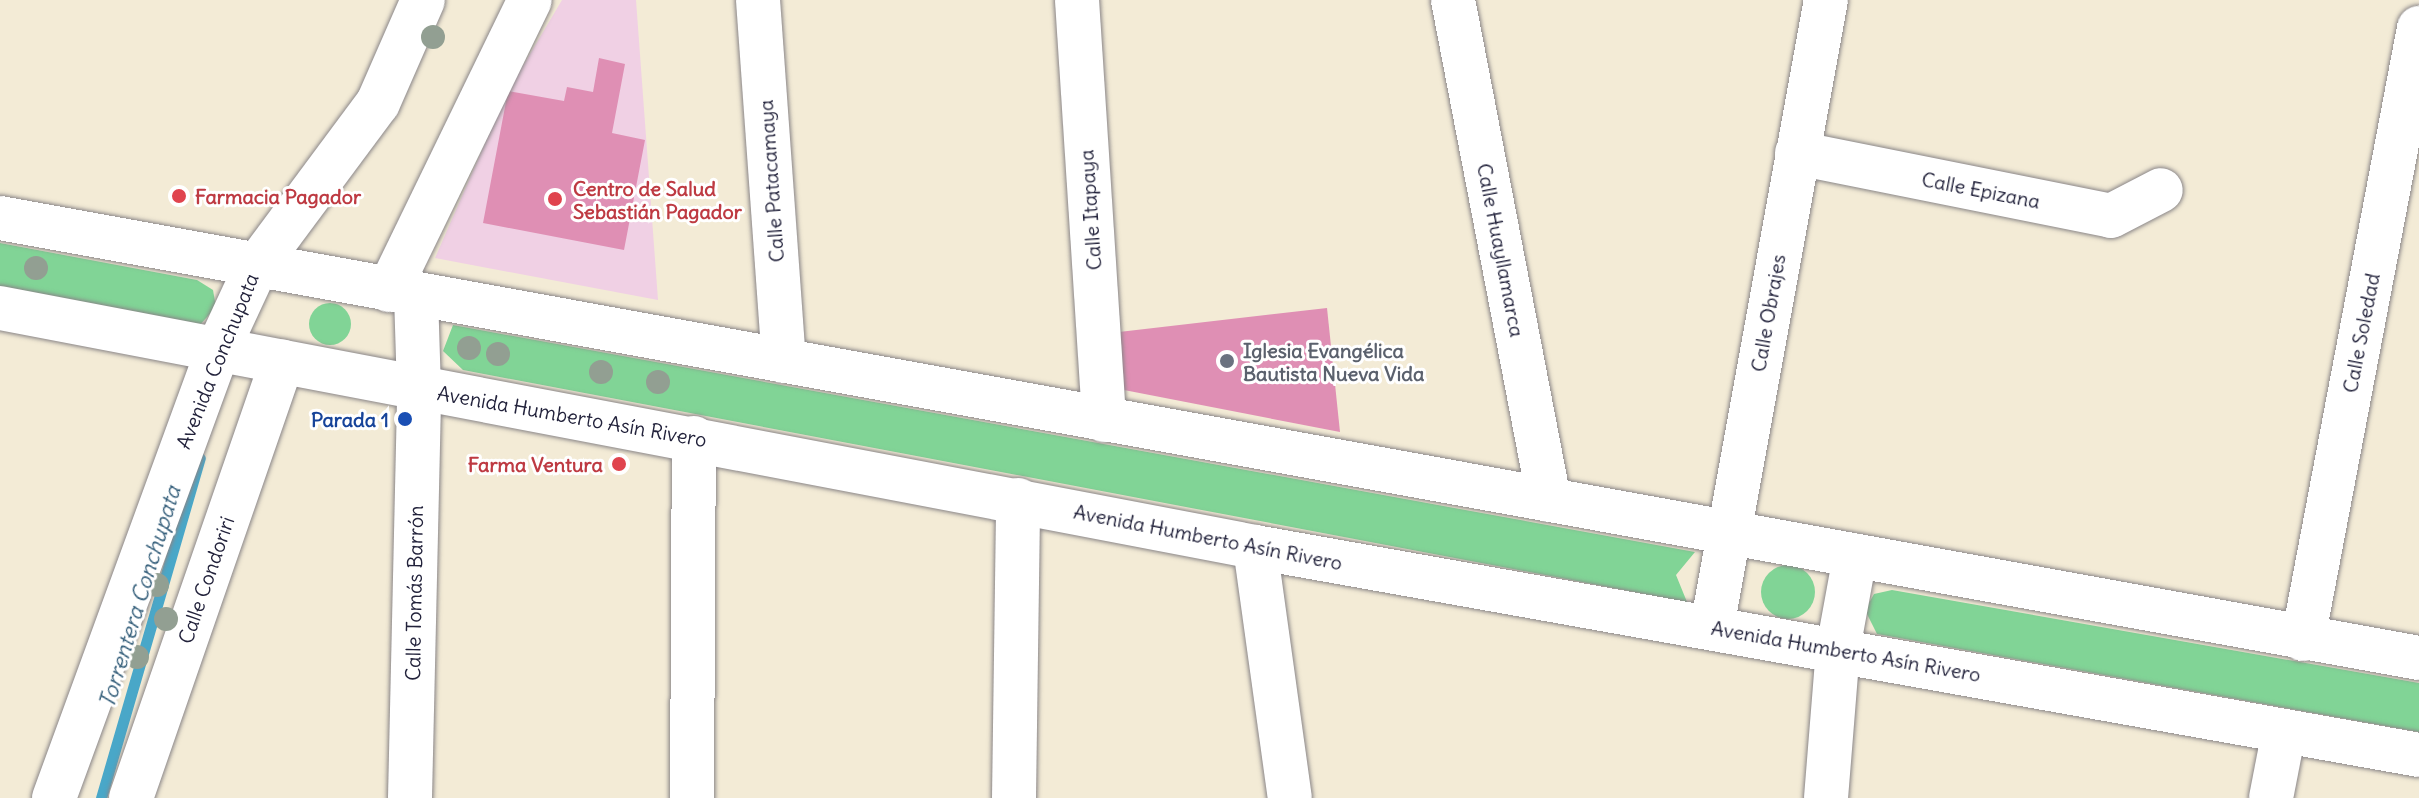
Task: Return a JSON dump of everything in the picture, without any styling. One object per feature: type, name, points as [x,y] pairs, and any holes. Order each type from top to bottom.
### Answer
[{"type":"street","name":"Avenida Conchupata","points":[[54,798],[218,349],[256,267],[378,103],[423,0]]},
{"type":"street","points":[[419,388],[402,293],[530,0]]},
{"type":"street","name":"Calle Patacamaya","points":[[758,0],[784,361]]},
{"type":"street","name":"Calle Itapaya","points":[[1077,0],[1104,420]]},
{"type":"street","name":"Calle Huayllamarca","points":[[1453,0],[1549,500]]},
{"type":"street","name":"Calle Obrajes","points":[[1712,627],[1826,0]]},
{"type":"street","name":"Calle Soledad","points":[[2303,639],[2419,28]]},
{"type":"street","name":"Calle Epizana","points":[[1797,153],[2111,216],[2161,190]]},
{"type":"street","points":[[0,218],[2419,658]]},
{"type":"street","name":"Avenida Humberto Asín Rivero","points":[[0,308],[1255,547],[2419,755]]},
{"type":"street","name":"Calle Condoriri","points":[[131,798],[282,361]]},
{"type":"street","name":"Calle Tomás Barrón","points":[[410,798],[419,388]]},
{"type":"street","points":[[692,798],[694,438]]},
{"type":"street","points":[[1014,798],[1018,500]]},
{"type":"street","points":[[1255,547],[1290,798]]},
{"type":"street","points":[[1826,798],[1838,649],[1855,556]]},
{"type":"street","points":[[2271,798],[2284,731]]},
{"type":"shaded area","name":"Centro de Salud Sebastián Pagador","points":[[562,0],[636,0],[658,300],[435,258],[508,91]]},
{"type":"green space","points":[[0,243],[197,280],[213,290],[216,307],[199,326],[0,291]]},
{"type":"green space","points":[[330,303],[345,309],[351,324],[345,339],[330,345],[315,339],[309,324],[315,309]]},
{"type":"green space","points":[[453,325],[1695,552],[1676,575],[1687,602],[463,370],[443,351]]},
{"type":"green space","points":[[1788,565],[1807,573],[1815,592],[1807,611],[1788,619],[1769,611],[1761,592],[1769,573]]},
{"type":"green space","points":[[1892,590],[2419,683],[2419,732],[1877,634],[1865,610],[1874,594]]},
{"type":"building","points":[[599,58],[625,64],[612,133],[645,140],[624,250],[483,223],[508,91],[564,101],[567,87],[593,92]]},
{"type":"building","name":"Iglesia Evangélica Bautista Nueva Vida","points":[[1327,308],[1340,432],[1124,390],[1119,332]]},
{"type":"waterway","name":"Torrentera Conchupata","points":[[101,798],[200,458]]},
{"type":"place","name":"Farmacia Pagador","points":[[179,196]]},
{"type":"place","name":"Centro de Salud Sebastián Pagador","points":[[555,199]]},
{"type":"place","name":"Iglesia Evangélica Bautista Nueva Vida","points":[[1227,361]]},
{"type":"place","name":"Parada 1","points":[[405,419]]},
{"type":"place","name":"Farma Ventura","points":[[619,464]]}]
